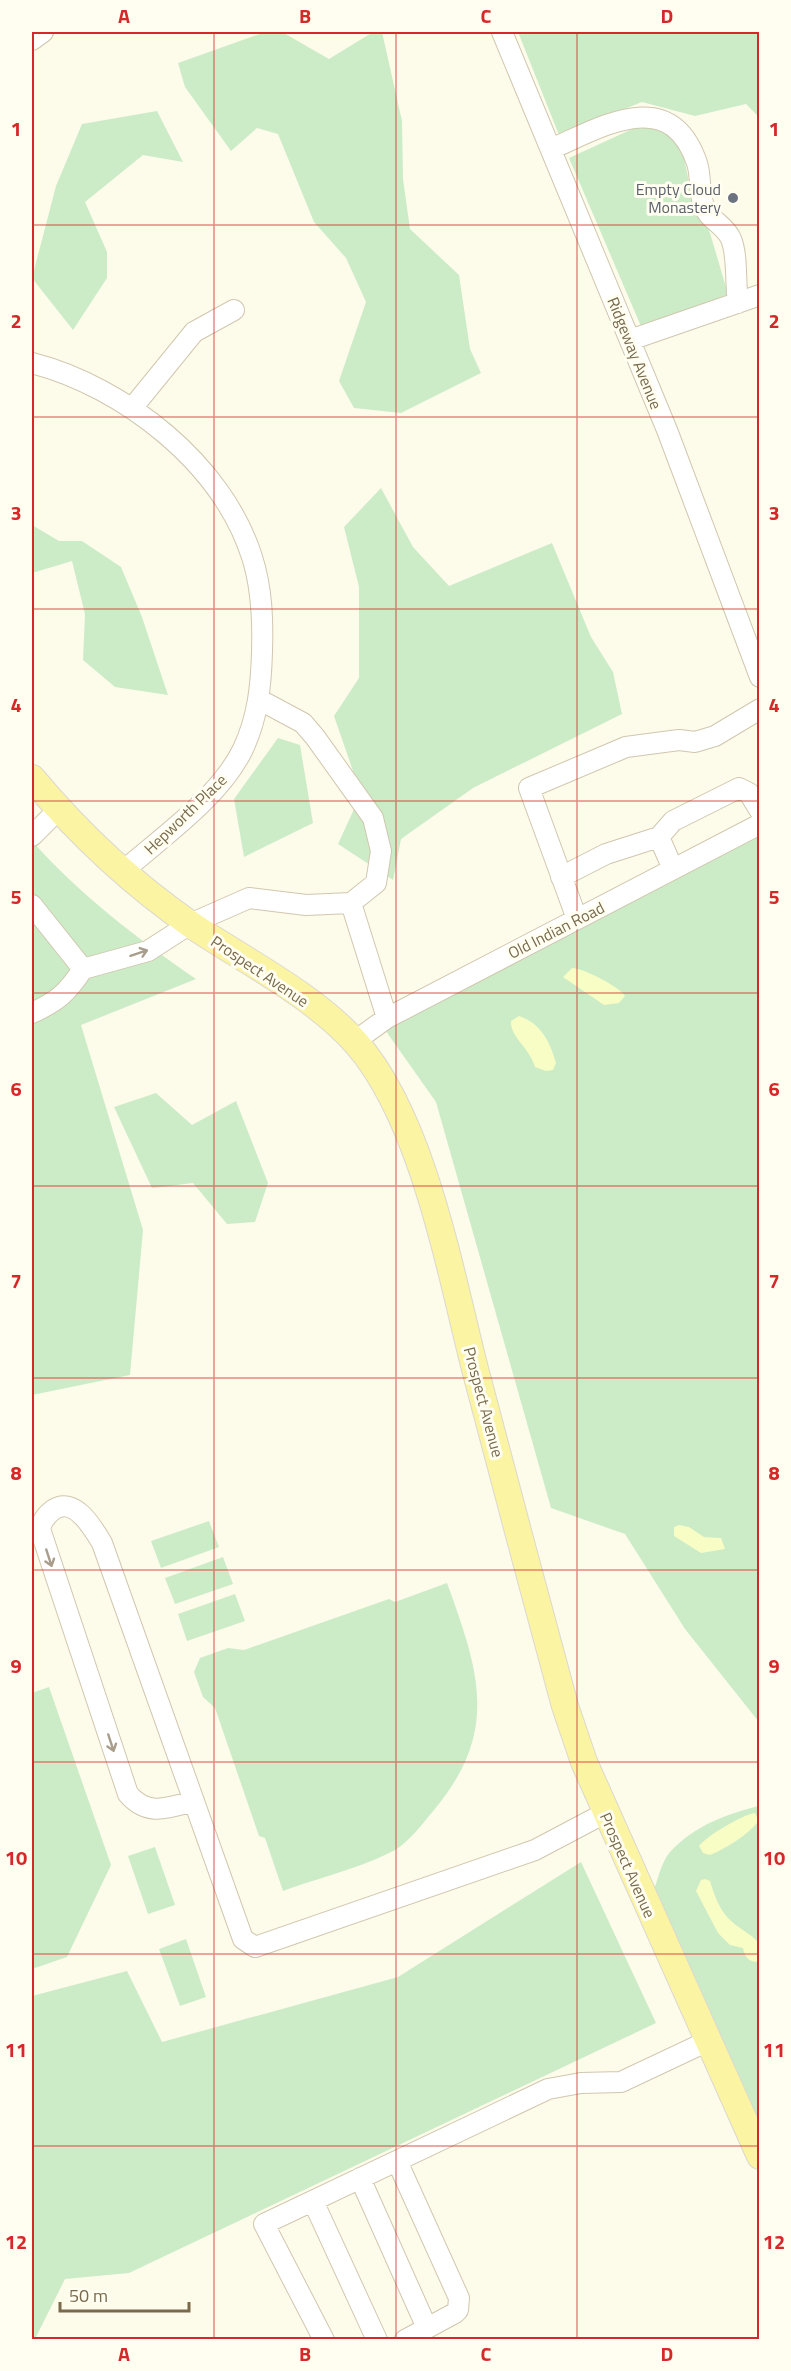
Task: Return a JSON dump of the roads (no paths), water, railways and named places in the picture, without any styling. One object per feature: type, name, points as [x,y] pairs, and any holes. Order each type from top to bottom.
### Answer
[{"type":"main road","name":"Prospect Avenue","points":[[32,778],[58,810],[122,872],[190,924],[297,994],[355,1041],[375,1066],[395,1102],[418,1162],[565,1706],[605,1813],[759,2156]]},
{"type":"street","points":[[32,40],[43,32]]},
{"type":"street","name":"Ridgeway Avenue","points":[[502,32],[667,430],[759,677]]},
{"type":"street","points":[[550,149],[627,117],[656,117],[668,123],[681,134],[698,165],[704,207],[732,240],[738,303]]},
{"type":"street","points":[[630,340],[759,295]]},
{"type":"street","points":[[133,407],[194,332],[234,310]]},
{"type":"street","name":"Hepworth Place","points":[[32,363],[94,385],[133,407],[161,429],[211,483],[229,508],[248,548],[258,580],[263,629],[260,700],[242,751],[228,773],[191,812],[122,872]]},
{"type":"street","points":[[32,1013],[53,1004],[67,993],[83,969],[148,951],[190,924],[249,898],[306,905],[351,903],[376,883],[381,851],[373,818],[303,723],[260,700]]},
{"type":"street","points":[[577,919],[529,788],[626,747],[679,740],[695,742],[715,736],[759,709]]},
{"type":"street","points":[[561,877],[606,854],[658,837],[673,821],[739,788],[749,794],[759,811]]},
{"type":"street","points":[[32,836],[58,810]]},
{"type":"street","name":"Old Indian Road","points":[[355,1041],[387,1018],[759,824]]},
{"type":"street","points":[[658,837],[673,869]]},
{"type":"street","points":[[351,903],[387,1018]]},
{"type":"street","points":[[32,905],[83,969]]},
{"type":"street","points":[[194,1801],[171,1808],[148,1809],[138,1805],[128,1794],[40,1529],[51,1511],[59,1506],[68,1506],[84,1518],[102,1543],[194,1801],[243,1939],[255,1947],[535,1850],[605,1813]]},
{"type":"street","points":[[324,2340],[264,2224],[548,2089],[581,2083],[621,2082],[708,2041]]},
{"type":"street","points":[[397,2161],[459,2298],[458,2310],[455,2313],[405,2340]]},
{"type":"street","points":[[360,2178],[427,2328]]},
{"type":"street","points":[[313,2201],[377,2340]]},
{"type":"place","name":"Empty Cloud Monastery","points":[[733,198]]}]
